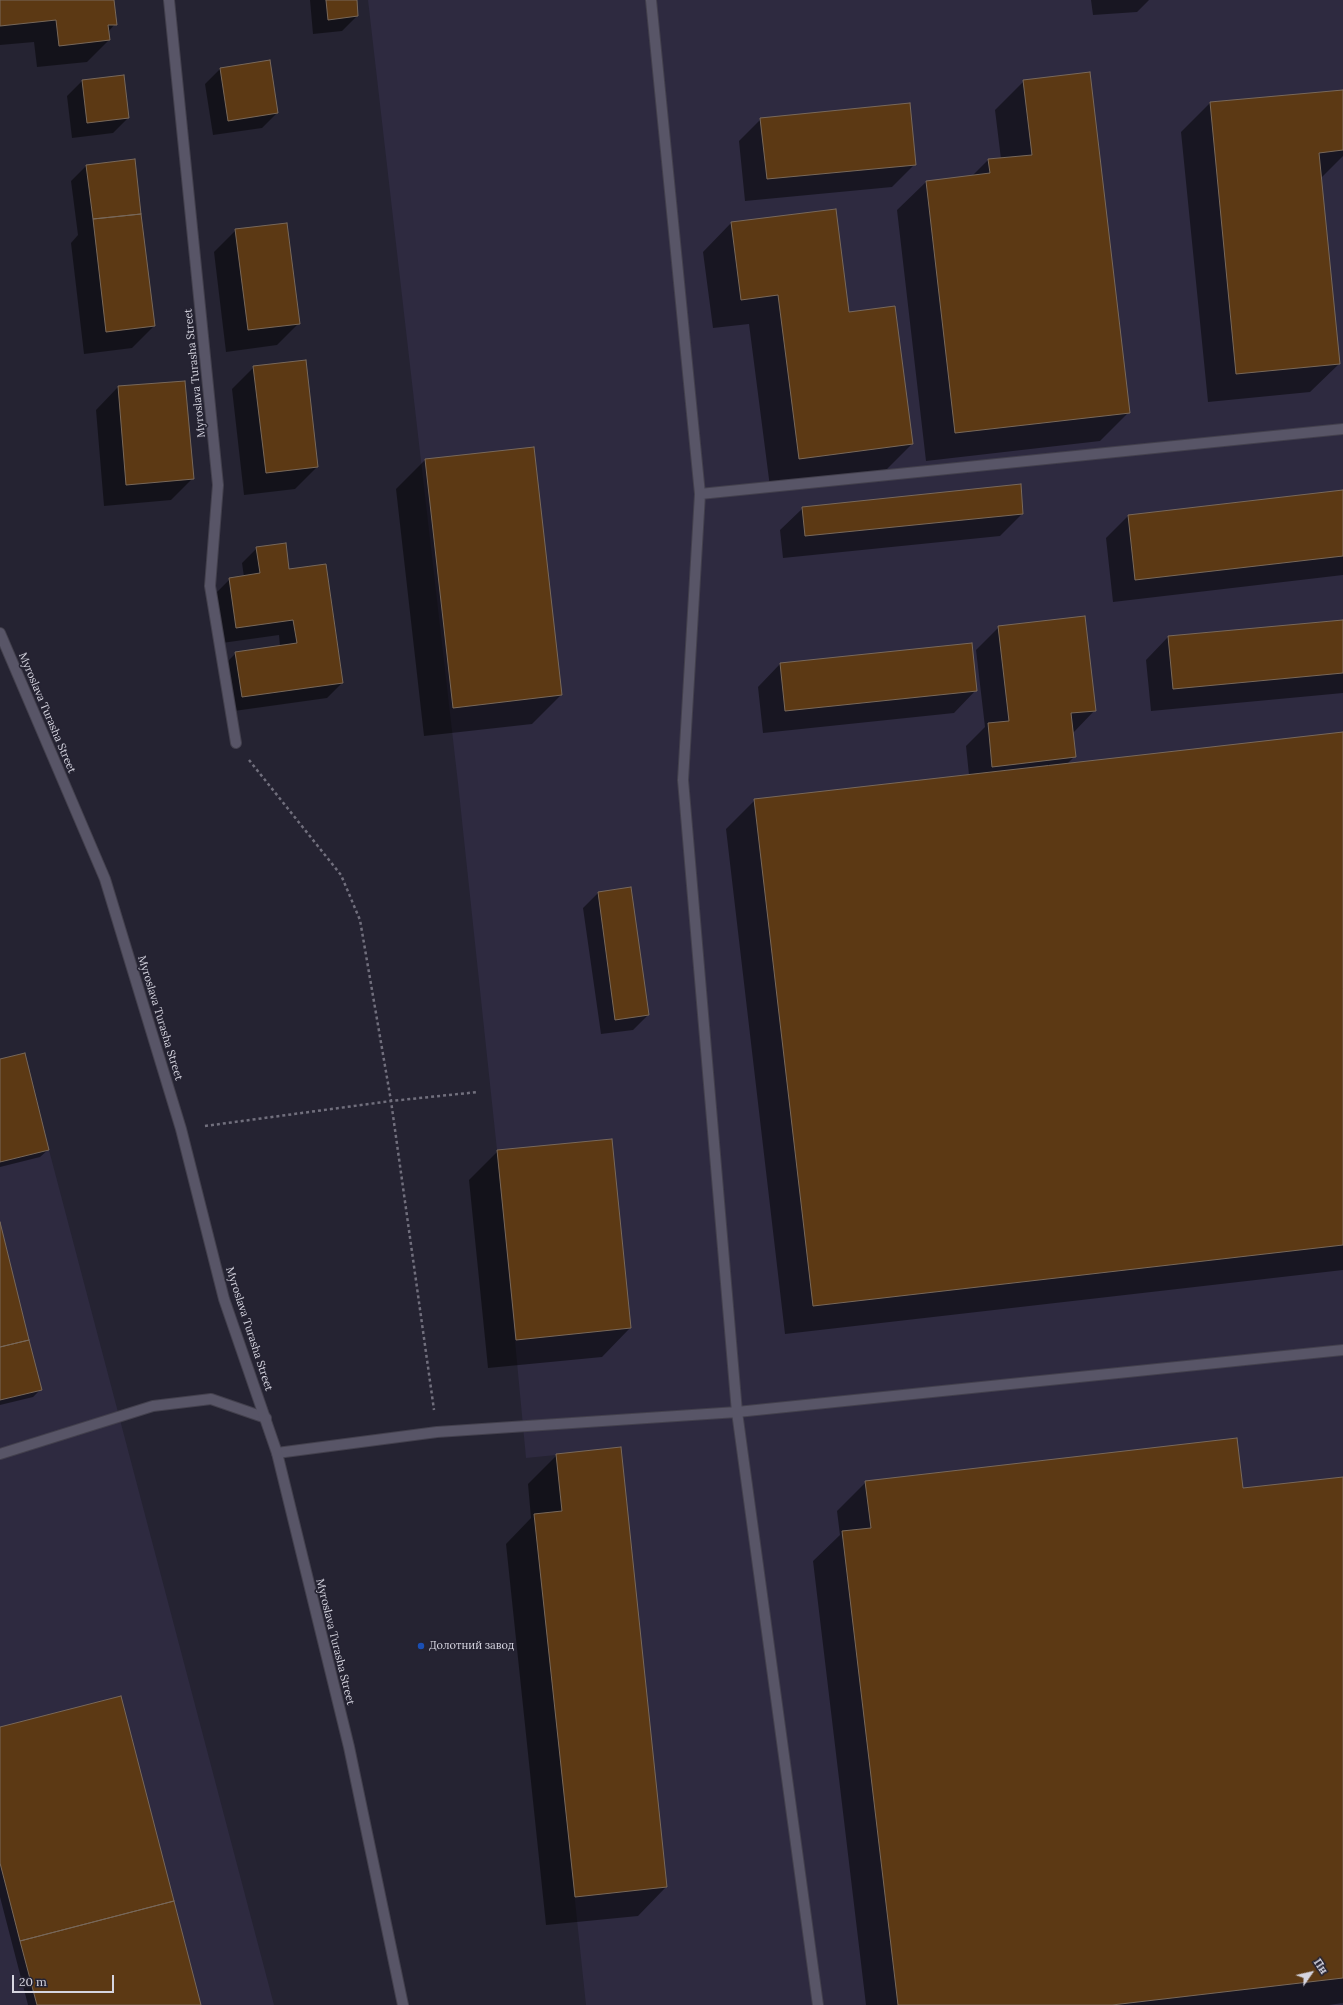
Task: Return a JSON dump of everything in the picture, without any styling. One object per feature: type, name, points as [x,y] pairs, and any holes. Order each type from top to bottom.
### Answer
[{"type":"street","name":"Myroslava Turasha Street","points":[[169,0],[218,485],[210,586],[236,743]]},
{"type":"street","points":[[652,0],[700,494],[684,780],[737,1412],[818,2005]]},
{"type":"street","points":[[700,494],[1343,429]]},
{"type":"street","name":"Myroslava Turasha Street","points":[[0,633],[105,880],[181,1129],[224,1299],[277,1453],[349,1747],[403,2005]]},
{"type":"street","points":[[277,1453],[437,1432],[737,1412],[1343,1350]]},
{"type":"street","points":[[0,1454],[153,1406],[211,1399],[266,1418]]},
{"type":"path","points":[[236,743],[341,875],[360,920],[391,1101],[437,1432]]},
{"type":"path","points":[[181,1129],[391,1101],[478,1092]]},
{"type":"shaded area","points":[[368,0],[1343,0],[1343,2005],[586,2005],[534,1514],[562,1511],[556,1455],[526,1458],[497,1150],[458,783]]},
{"type":"shaded area","points":[[25,1053],[49,1150],[274,2005],[0,2005],[0,1059]]},
{"type":"building","points":[[0,0],[114,0],[117,25],[108,25],[110,40],[59,46],[56,20],[0,26]]},
{"type":"building","points":[[326,0],[357,0],[358,16],[328,20]]},
{"type":"building","points":[[270,60],[278,113],[228,121],[220,68]]},
{"type":"building","points":[[1090,72],[1130,413],[955,433],[926,181],[990,173],[988,159],[1032,155],[1023,80]]},
{"type":"building","points":[[124,75],[129,118],[87,123],[82,80]]},
{"type":"building","points":[[1343,90],[1343,150],[1319,153],[1340,364],[1236,374],[1210,102]]},
{"type":"building","points":[[910,103],[916,165],[767,179],[760,118]]},
{"type":"building","points":[[135,159],[141,214],[93,219],[86,165]]},
{"type":"building","points":[[836,209],[849,312],[895,306],[913,444],[799,459],[778,295],[741,300],[731,222]]},
{"type":"building","points":[[141,214],[155,326],[106,332],[93,219]]},
{"type":"building","points":[[287,223],[300,324],[248,330],[235,229]]},
{"type":"building","points":[[306,360],[318,467],[266,473],[253,366]]},
{"type":"building","points":[[185,381],[194,479],[126,485],[118,386]]},
{"type":"building","points":[[534,447],[562,695],[453,708],[425,459]]},
{"type":"building","points":[[1021,484],[1023,514],[805,536],[802,507]]},
{"type":"building","points":[[1343,490],[1343,556],[1135,580],[1128,515]]},
{"type":"building","points":[[286,543],[289,569],[326,564],[343,683],[242,697],[235,652],[297,643],[293,620],[236,628],[229,578],[260,573],[256,547]]},
{"type":"building","points":[[1085,616],[1096,711],[1071,713],[1076,757],[992,767],[988,723],[1009,721],[998,626]]},
{"type":"building","points":[[1343,620],[1343,673],[1173,689],[1168,636]]},
{"type":"building","points":[[972,643],[977,691],[785,711],[780,663]]},
{"type":"building","points":[[1343,732],[1343,1245],[813,1306],[754,799]]},
{"type":"building","points":[[631,887],[649,1015],[615,1020],[598,892]]},
{"type":"building","points":[[25,1053],[49,1150],[0,1162],[0,1059]]},
{"type":"building","points":[[612,1139],[631,1328],[516,1340],[497,1150]]},
{"type":"building","points":[[0,1222],[29,1340],[0,1347]]},
{"type":"building","points":[[29,1340],[42,1390],[0,1400],[0,1347]]},
{"type":"building","points":[[1237,1438],[1243,1488],[1343,1477],[1343,1978],[1112,2005],[898,2005],[842,1531],[871,1528],[865,1481]]},
{"type":"building","points":[[621,1447],[667,1887],[575,1897],[534,1514],[562,1511],[556,1454]]},
{"type":"building","points":[[121,1696],[174,1901],[20,1941],[0,1863],[0,1727]]},
{"type":"building","points":[[174,1901],[201,2005],[37,2005],[20,1941]]},
{"type":"place","name":"Долотний завод","points":[[421,1646]]}]
